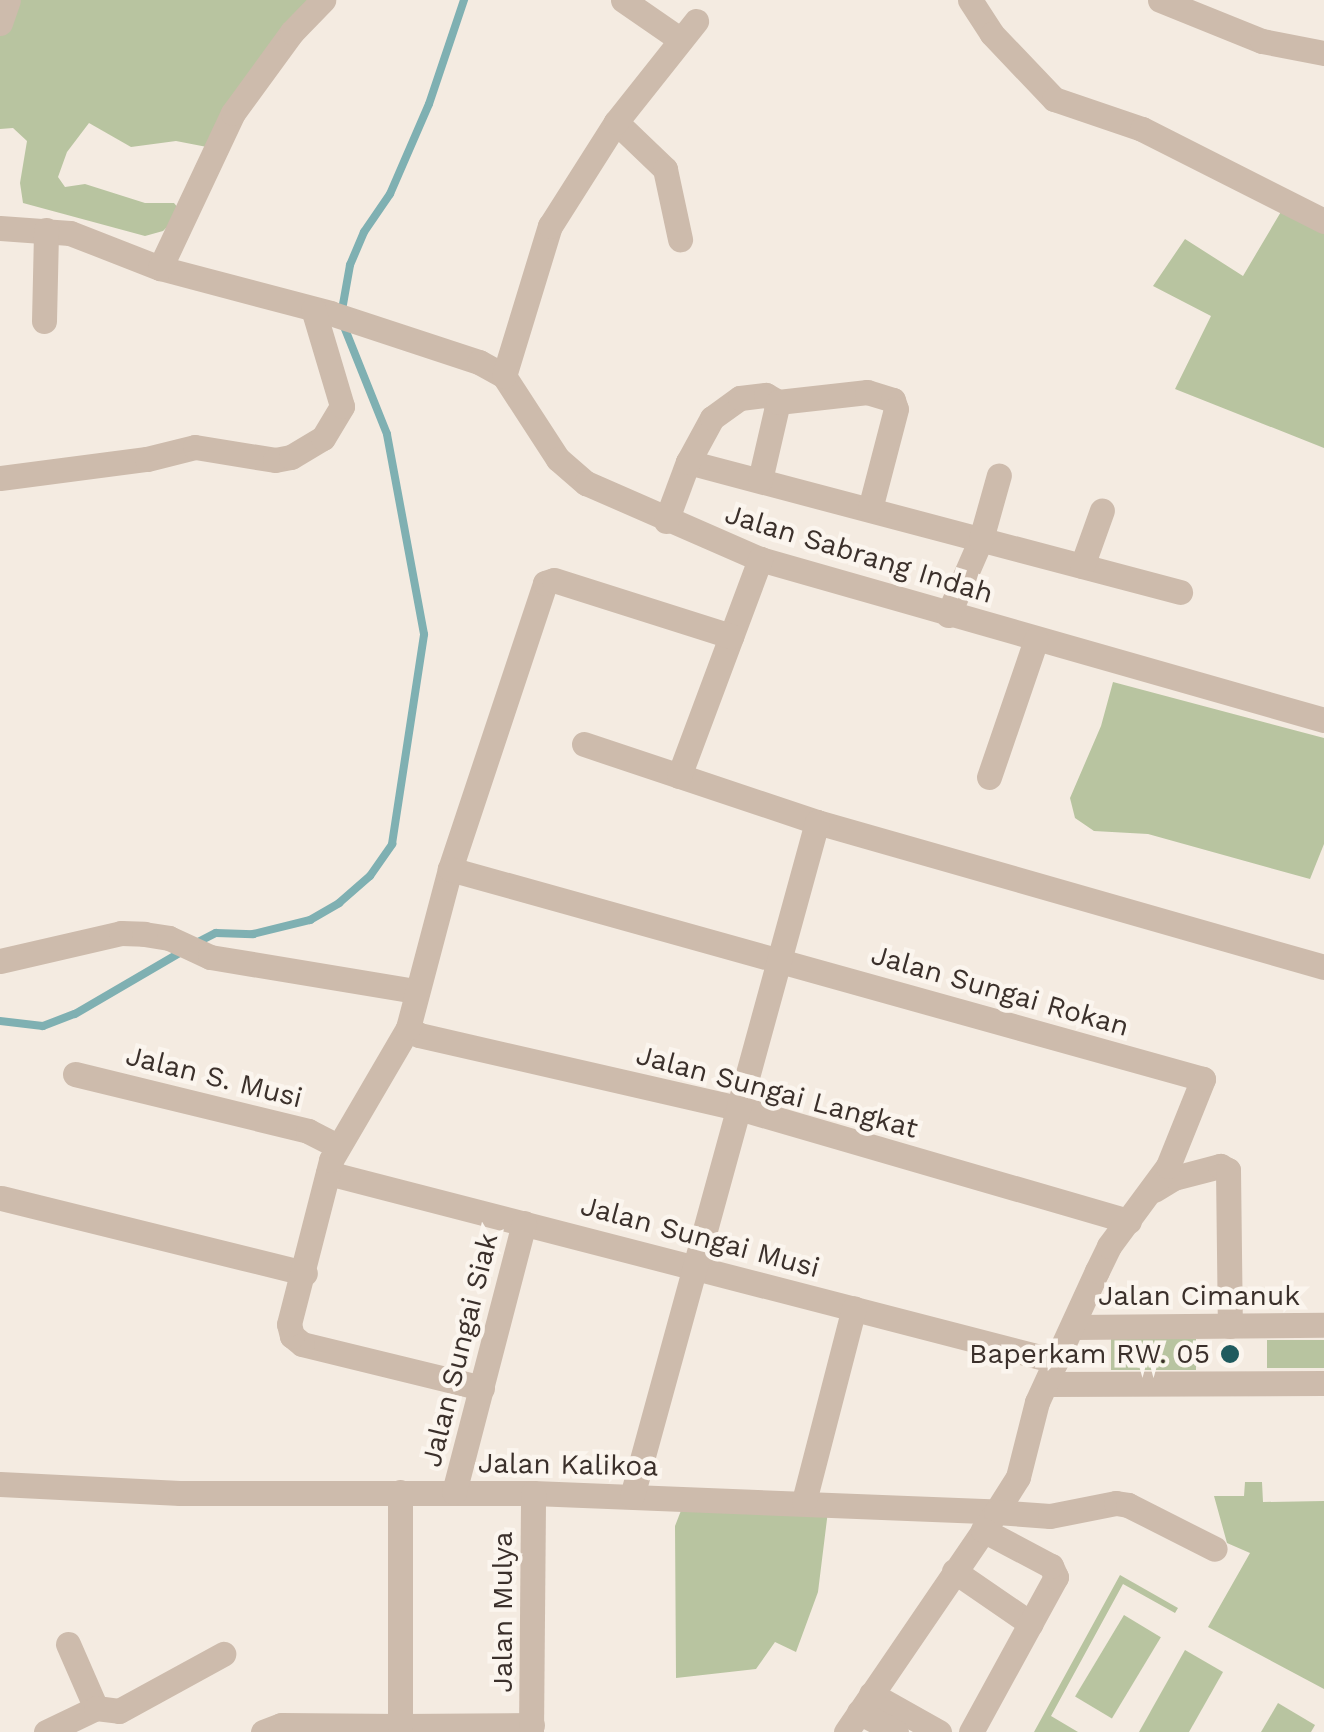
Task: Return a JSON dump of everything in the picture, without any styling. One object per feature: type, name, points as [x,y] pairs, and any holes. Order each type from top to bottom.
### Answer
[{"type":"street","points":[[0,23],[8,0]]},
{"type":"street","points":[[160,268],[233,112],[292,32],[322,0]]},
{"type":"street","points":[[0,228],[46,230],[84,238],[160,268],[378,328],[479,362],[504,376],[550,226],[616,122],[688,31],[624,0]]},
{"type":"street","points":[[970,0],[992,34],[1054,99],[1165,140],[1324,221]]},
{"type":"street","points":[[1160,0],[1262,40],[1324,52]]},
{"type":"street","points":[[1207,0],[1324,52]]},
{"type":"street","points":[[616,122],[664,169],[680,239]]},
{"type":"street","points":[[44,321],[46,230]]},
{"type":"street","points":[[0,478],[146,460],[196,447],[283,460],[323,438],[340,414],[339,387],[321,311]]},
{"type":"street","name":"Jalan Sabrang Indah","points":[[504,376],[566,468],[600,492],[666,522],[760,560],[1324,720]]},
{"type":"street","points":[[666,522],[688,462],[712,418],[727,404],[766,395],[778,402],[868,392],[893,400],[896,409],[870,509]]},
{"type":"street","points":[[760,480],[778,402]]},
{"type":"street","points":[[688,462],[1180,592]]},
{"type":"street","points":[[948,615],[981,539],[998,475]]},
{"type":"street","points":[[1082,566],[1102,510]]},
{"type":"street","points":[[680,776],[760,560]]},
{"type":"street","points":[[482,1388],[298,1344],[289,1324],[336,1145],[408,1028],[450,869],[545,583],[554,580],[732,636]]},
{"type":"street","points":[[988,777],[1036,640]]},
{"type":"street","points":[[584,744],[817,822],[1324,966]]},
{"type":"street","points":[[632,1496],[817,822]]},
{"type":"street","name":"Jalan Sungai Rokan","points":[[450,869],[1203,1080],[1168,1166],[1110,1246],[1052,1372]]},
{"type":"street","points":[[0,961],[121,933],[169,938],[210,957],[416,992]]},
{"type":"street","name":"Jalan Sungai Langkat","points":[[408,1028],[419,1035],[739,1108],[1129,1222]]},
{"type":"street","name":"Jalan S. Musi","points":[[75,1074],[308,1131],[336,1145]]},
{"type":"street","points":[[1154,1190],[1189,1174],[1220,1166],[1228,1170],[1230,1326]]},
{"type":"street","name":"Jalan Sungai Musi","points":[[328,1173],[854,1308],[1052,1372]]},
{"type":"street","points":[[1,1198],[305,1272]]},
{"type":"street","name":"Jalan Sungai Siak","points":[[454,1492],[524,1223]]},
{"type":"street","points":[[804,1501],[854,1308]]},
{"type":"street","name":"Jalan Cimanuk","points":[[1074,1327],[1324,1325]]},
{"type":"street","points":[[859,1713],[1018,1477],[1032,1420],[1052,1372],[1324,1383]]},
{"type":"street","name":"Jalan Kalikoa","points":[[0,1484],[180,1493],[533,1493],[804,1501],[989,1521],[1050,1516],[1116,1503],[1128,1504],[1215,1549]]},
{"type":"street","points":[[400,1492],[400,1726]]},
{"type":"street","name":"Jalan Mulya","points":[[532,1728],[533,1493]]},
{"type":"street","points":[[972,1732],[1056,1577],[989,1521]]},
{"type":"street","points":[[954,1572],[1031,1624]]},
{"type":"street","points":[[68,1644],[105,1717]]},
{"type":"street","points":[[46,1732],[119,1711],[222,1654]]},
{"type":"street","points":[[859,1713],[896,1732]]},
{"type":"street","points":[[859,1713],[939,1732]]},
{"type":"street","points":[[263,1732],[273,1726],[532,1728]]},
{"type":"green space","points":[[0,0],[311,0],[207,147],[176,141],[131,147],[89,123],[67,152],[58,177],[65,187],[85,184],[145,203],[174,203],[179,209],[173,221],[163,231],[145,236],[23,203],[20,183],[27,141],[13,128],[0,129]]},
{"type":"green space","points":[[1282,210],[1324,231],[1324,448],[1175,389],[1211,316],[1153,286],[1185,239],[1243,276]]},
{"type":"green space","points":[[1113,682],[1324,738],[1324,844],[1310,879],[1148,834],[1094,831],[1075,818],[1070,798],[1101,726]]},
{"type":"green space","points":[[1111,1339],[1196,1339],[1196,1370],[1111,1370]]},
{"type":"green space","points":[[1267,1340],[1324,1340],[1324,1368],[1267,1368]]},
{"type":"green space","points":[[1245,1482],[1262,1482],[1263,1502],[1324,1501],[1324,1689],[1208,1627],[1250,1553],[1227,1543],[1214,1496],[1244,1496]]},
{"type":"green space","points":[[682,1508],[828,1511],[818,1592],[796,1652],[775,1642],[756,1669],[676,1678],[675,1526]]},
{"type":"green space","points":[[1120,1575],[1178,1608],[1175,1613],[1123,1584],[1051,1716],[1078,1732],[1034,1732]]},
{"type":"green space","points":[[1124,1615],[1161,1637],[1112,1719],[1075,1696]]},
{"type":"green space","points":[[1185,1650],[1223,1672],[1189,1732],[1139,1732]]},
{"type":"green space","points":[[1278,1703],[1315,1725],[1311,1732],[1261,1732]]},
{"type":"waterway","points":[[342,310],[350,265],[364,232],[390,194],[429,104],[464,0]]},
{"type":"waterway","points":[[198,942],[216,933],[253,934],[310,920],[339,903],[370,876],[392,844],[424,634],[387,434],[343,324]]},
{"type":"waterway","points":[[0,1021],[43,1026],[75,1014],[181,952]]},
{"type":"place","name":"Baperkam RW. 05","points":[[1230,1354]]}]
